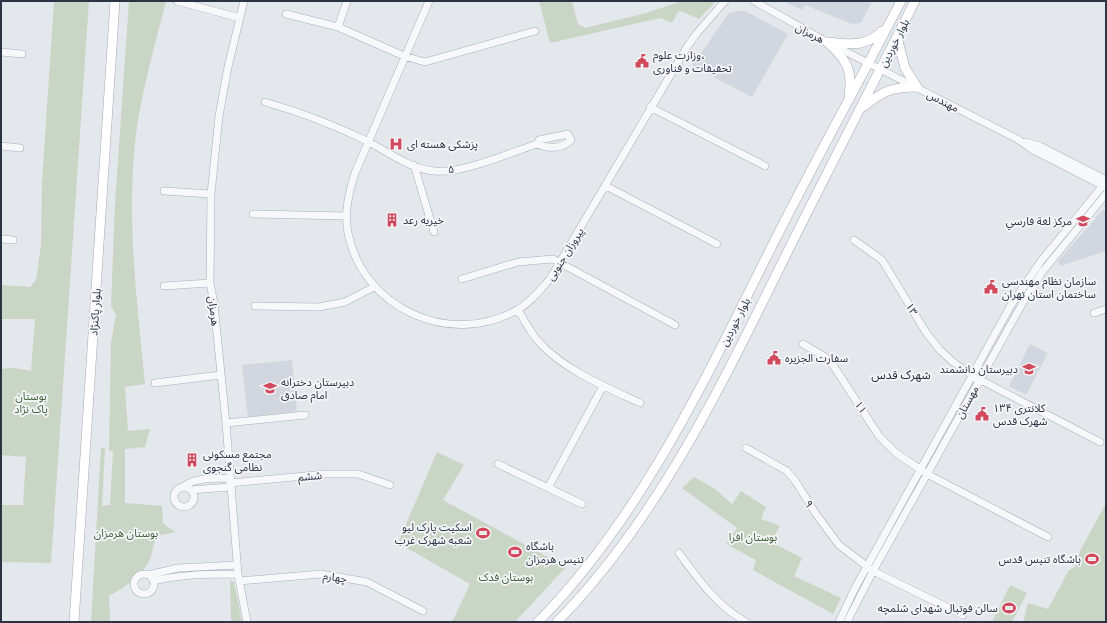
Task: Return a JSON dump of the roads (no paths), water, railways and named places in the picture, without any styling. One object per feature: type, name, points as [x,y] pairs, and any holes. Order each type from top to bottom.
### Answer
[{"type":"main road","name":"بلوار پاکنژاد","points":[[74,622],[115,1]]},
{"type":"main road","name":"بلوار خوردین","points":[[538,622],[575,582],[620,522],[675,436],[901,1]]},
{"type":"main road","name":"بلوار خوردین","points":[[557,622],[587,592],[633,531],[689,444],[749,330],[916,1]]},
{"type":"main road","points":[[827,42],[854,44],[866,42],[878,36],[889,24]]},
{"type":"main road","points":[[860,110],[876,96],[888,90],[917,87],[905,68],[897,37]]},
{"type":"main road","points":[[827,42],[844,58],[850,72],[848,104]]},
{"type":"street","points":[[177,1],[240,18]]},
{"type":"street","name":"هرمزان","points":[[244,1],[228,67],[219,116],[211,194],[210,283],[214,304],[226,423],[237,565],[247,622]]},
{"type":"street","points":[[338,27],[347,1]]},
{"type":"street","name":"پیروزان جنوبی","points":[[429,1],[404,56],[349,190],[347,216],[348,232],[356,257],[374,287],[408,312],[443,324],[472,324],[496,320],[518,310],[538,294],[561,264],[650,107],[697,32],[725,1]]},
{"type":"street","name":"هرمزان","points":[[754,1],[827,42],[868,62]]},
{"type":"street","points":[[286,14],[338,27],[419,61],[430,61],[535,31]]},
{"type":"street","points":[[1,52],[22,54]]},
{"type":"street","name":"مهندس","points":[[868,62],[1017,139],[1035,151],[1105,184]]},
{"type":"street","name":"۵","points":[[265,102],[301,112],[368,142],[414,166],[434,171],[456,170],[537,144]]},
{"type":"street","points":[[650,107],[765,166]]},
{"type":"street","points":[[1,146],[20,148]]},
{"type":"street","points":[[414,166],[434,232]]},
{"type":"street","points":[[839,622],[870,568],[920,470],[976,377],[1008,311],[1041,261],[1105,184]]},
{"type":"street","points":[[606,186],[717,244]]},
{"type":"street","points":[[164,191],[211,194]]},
{"type":"street","name":"مهستان","points":[[847,622],[870,568],[927,474],[976,377],[1043,271],[1106,194]]},
{"type":"street","points":[[253,214],[347,216]]},
{"type":"street","points":[[1,239],[13,240]]},
{"type":"street","name":"۱۳","points":[[854,240],[882,260],[927,334],[940,350],[954,362],[976,377],[1100,442]]},
{"type":"street","points":[[462,279],[518,262],[533,259],[553,259],[675,325]]},
{"type":"street","points":[[164,286],[210,283]]},
{"type":"street","points":[[255,306],[319,307],[345,302],[374,287]]},
{"type":"street","points":[[1094,312],[1106,309]]},
{"type":"street","points":[[518,310],[540,343],[563,362],[603,386],[640,404]]},
{"type":"street","points":[[1008,311],[1016,315]]},
{"type":"street","name":"۱۱","points":[[803,344],[825,357],[833,365],[879,436],[896,453],[927,474],[1048,537]]},
{"type":"street","points":[[155,383],[221,375]]},
{"type":"street","points":[[548,488],[603,386]]},
{"type":"street","points":[[226,423],[305,415]]},
{"type":"street","name":"۹","points":[[746,448],[786,471],[796,482],[816,514],[839,545],[870,568],[963,615]]},
{"type":"street","points":[[498,464],[582,504]]},
{"type":"street","name":"ششم","points":[[187,488],[188,483],[197,481],[230,483],[326,474],[358,474],[390,485]]},
{"type":"street","points":[[679,552],[714,597],[731,612],[746,622]]},
{"type":"street","points":[[148,575],[153,581],[153,588],[149,593],[143,594],[137,591],[134,585],[136,579],[140,575],[148,575],[165,570],[195,570],[237,565]]},
{"type":"street","points":[[153,581],[195,570]]},
{"type":"street","name":"چهارم","points":[[195,570],[239,577],[321,574],[367,582],[423,612]]},
{"type":"place","name":"وزارت علوم، تحقیقات و فناوری","points":[[642,61]]},
{"type":"place","name":"پزشکی هسته ای","points":[[396,144]]},
{"type":"place","name":"خیریه رعد","points":[[392,220]]},
{"type":"place","name":"مركز لغة فارسي","points":[[1083,221]]},
{"type":"place","name":"سازمان نظام مهندسی ساختمان استان تهران","points":[[991,287]]},
{"type":"place","name":"سفارت الجزیره","points":[[774,358]]},
{"type":"place","name":"دبیرستان دانشمند","points":[[1029,369]]},
{"type":"place","name":"دبیرستان دخترانه امام صادق","points":[[270,388]]},
{"type":"place","name":"کلانتری ۱۳۴ شهرک قدس","points":[[982,414]]},
{"type":"place","name":"مجتمع مسکونی نظامی گنجوی","points":[[192,460]]},
{"type":"place","name":"اسکیت پارک لیو شعبه شهرک غرب","points":[[483,533]]},
{"type":"place","name":"باشگاه تنیس هرمزان","points":[[515,552]]},
{"type":"place","name":"باشگاه تنیس قدس","points":[[1092,559]]},
{"type":"place","name":"سالن فوتبال شهدای شلمچه","points":[[1009,608]]},
{"type":"district","name":"شهرک قدس","points":[[901,375]]},
{"type":"park label","name":"بوستان پاک نژاد","points":[[31,402]]},
{"type":"park label","name":"بوستان هرمزان","points":[[126,533]]},
{"type":"park label","name":"بوستان افرا","points":[[753,537]]},
{"type":"park label","name":"بوستان فدک","points":[[506,577]]}]
